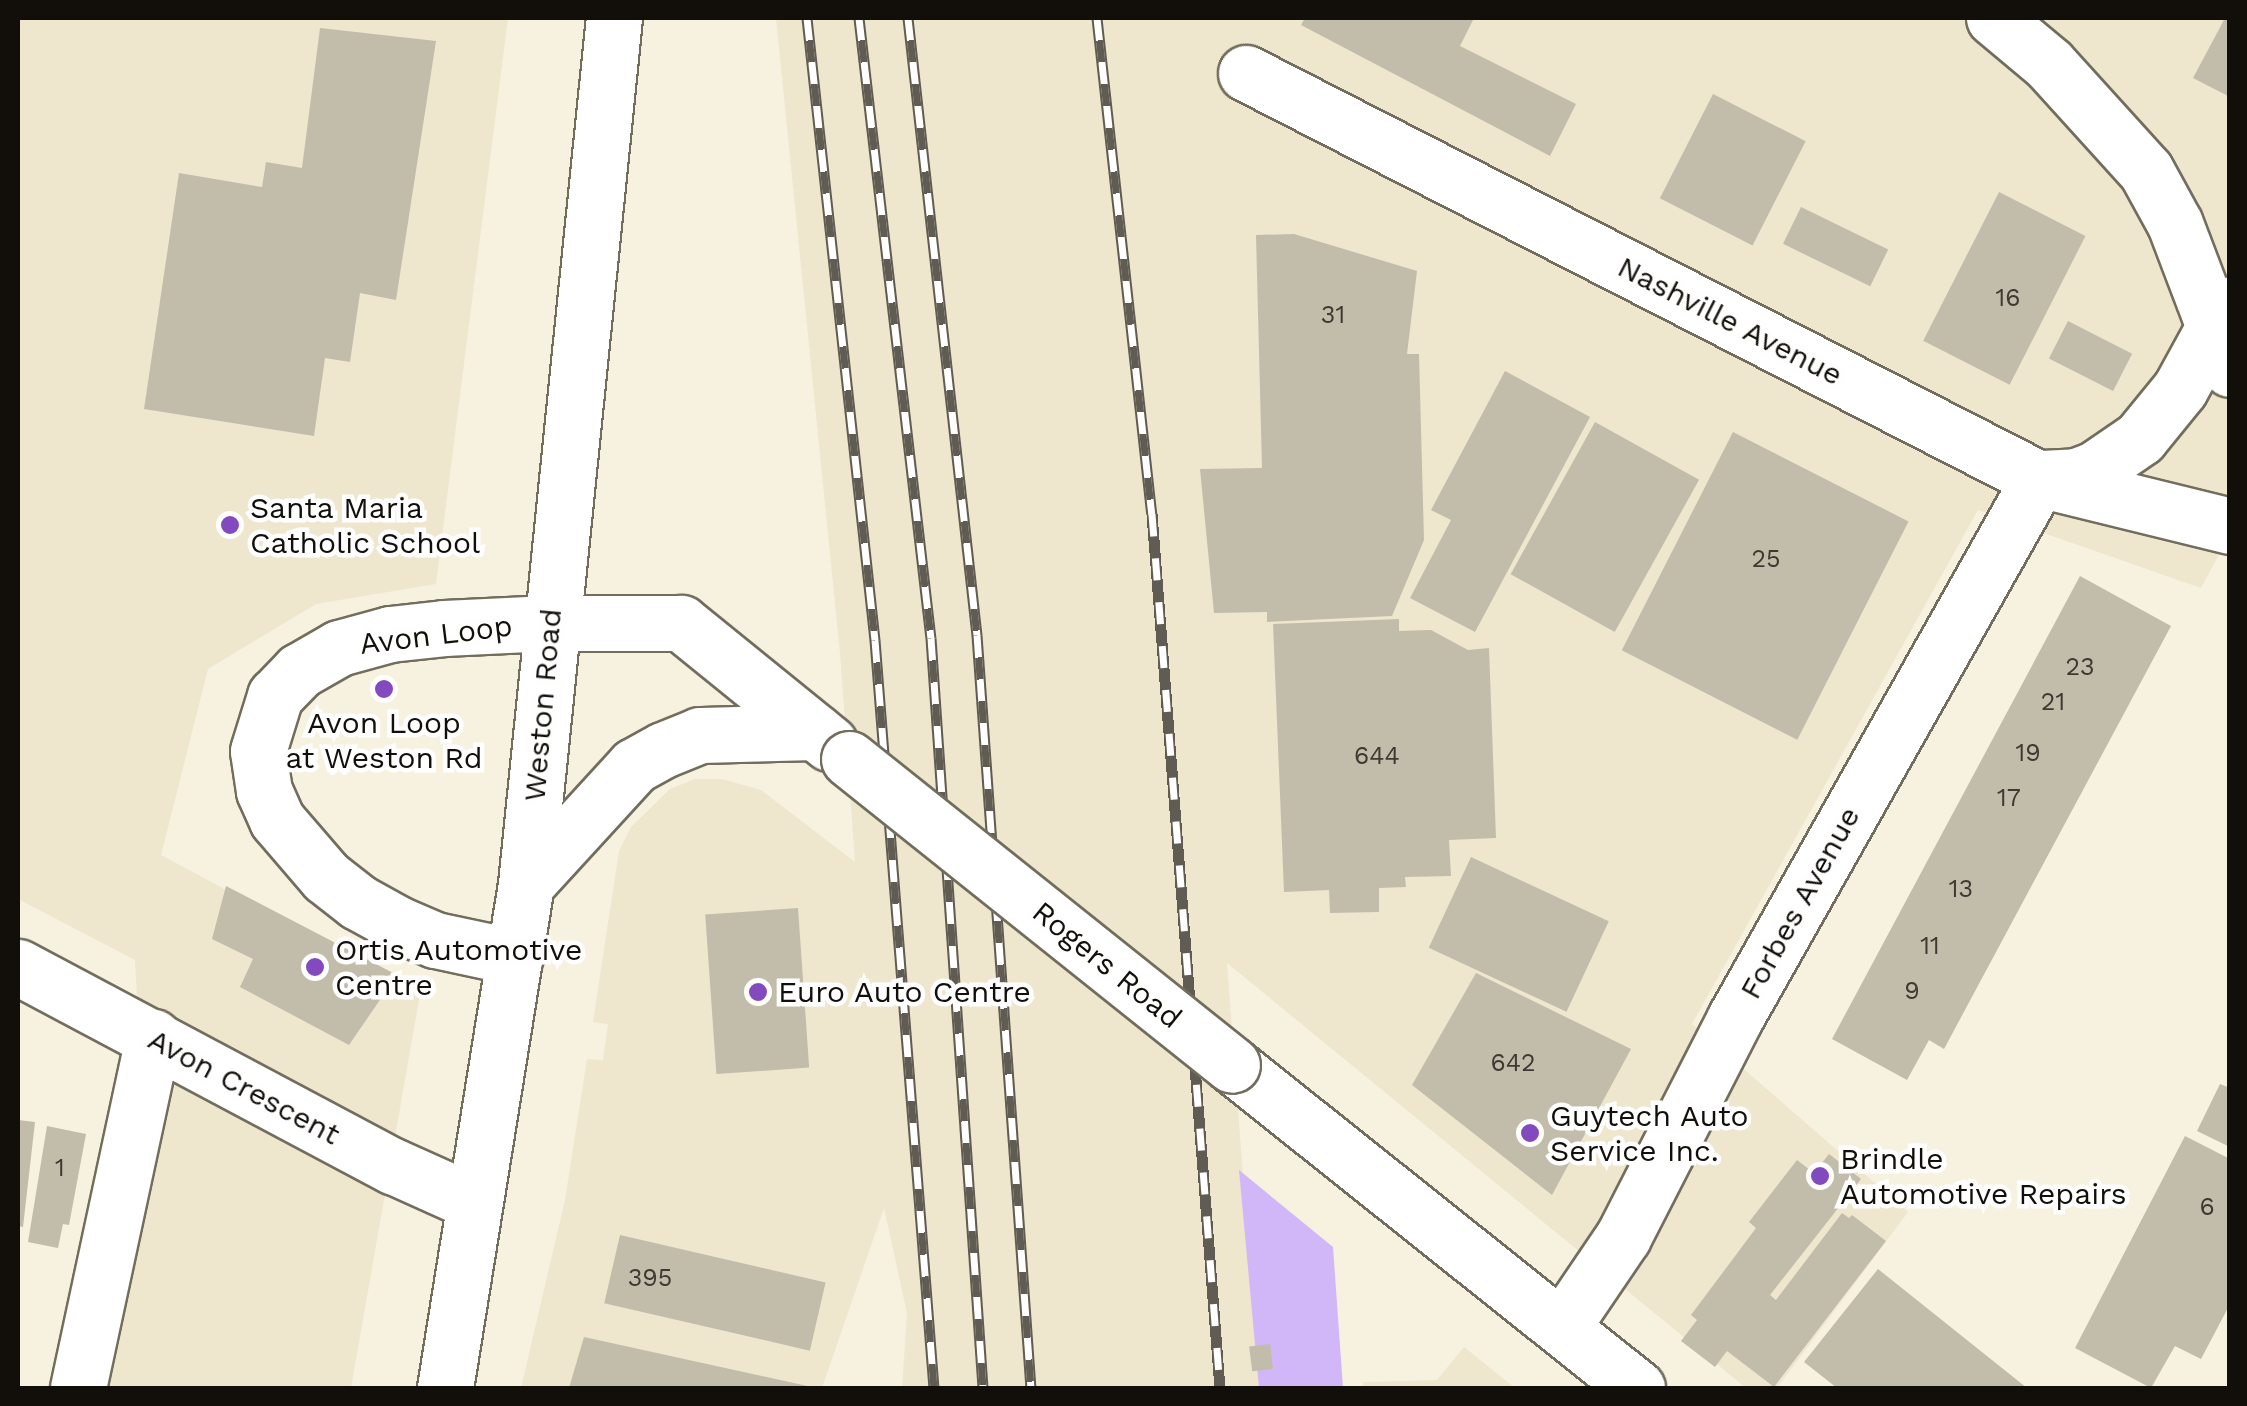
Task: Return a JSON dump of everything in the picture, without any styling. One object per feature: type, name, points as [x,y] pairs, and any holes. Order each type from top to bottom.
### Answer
[{"type":"street","name":"Weston Road","points":[[445,1388],[526,884],[549,623],[614,18]]},
{"type":"street","points":[[1994,18],[2048,64],[2146,172],[2175,224],[2224,331],[2140,438],[2095,469],[2039,479]]},
{"type":"street","name":"Nashville Avenue","points":[[1246,73],[2039,479],[2230,526]]},
{"type":"street","name":"Forbes Avenue","points":[[1562,1327],[1623,1237],[1736,1018],[2039,479]]},
{"type":"street","name":"Rogers Road","points":[[549,623],[681,623],[1637,1388]]},
{"type":"street","name":"Avon Loop","points":[[515,956],[434,940],[358,902],[295,846],[264,791],[258,752],[274,696],[298,671],[339,648],[390,634],[549,623]]},
{"type":"street","points":[[526,884],[634,766],[663,750],[700,735],[832,745]]},
{"type":"street","name":"Avon Crescent","points":[[18,967],[379,1159],[473,1202]]},
{"type":"street","points":[[78,1388],[153,1037]]},
{"type":"shaded area","name":"Santa Maria Catholic School","points":[[18,18],[508,18],[436,584],[316,604],[208,669],[161,855],[420,994],[351,1388],[89,1388],[141,1074],[135,960],[18,899]]},
{"type":"shaded area","points":[[776,18],[2229,18],[2229,536],[2201,588],[1978,510],[1692,1024],[1908,1212],[1777,1388],[1746,1388],[1227,963],[1259,1388],[902,1388],[907,1313],[884,1208],[822,1388],[521,1388],[565,1200],[587,1059],[603,1060],[608,1024],[593,1022],[619,851],[631,827],[670,789],[695,779],[722,779],[761,790],[855,862],[840,653]]},
{"type":"shaded area","points":[[1239,1170],[1333,1247],[1343,1388],[1259,1388]]},
{"type":"shaded area","points":[[1464,1347],[1515,1388],[1363,1388],[1363,1382],[1437,1380]]},
{"type":"building","points":[[1305,18],[1474,18],[1460,46],[1576,104],[1550,156],[1301,25]]},
{"type":"building","points":[[2225,18],[2230,18],[2230,97],[2193,78]]},
{"type":"building","points":[[320,28],[436,41],[396,300],[360,293],[350,362],[325,358],[314,436],[144,409],[179,173],[262,187],[266,162],[302,168]]},
{"type":"building","points":[[1713,94],[1806,141],[1753,245],[1660,198]]},
{"type":"building","points":[[1999,192],[2085,236],[2010,385],[1923,341]]},
{"type":"building","points":[[1801,207],[1888,250],[1870,286],[1783,244]]},
{"type":"building","points":[[1294,234],[1417,271],[1407,354],[1419,354],[1424,540],[1392,616],[1267,622],[1267,612],[1214,613],[1200,469],[1262,468],[1256,235]]},
{"type":"building","points":[[2068,321],[2132,354],[2113,391],[2049,358]]},
{"type":"building","points":[[1505,371],[1590,417],[1475,632],[1410,598],[1451,520],[1431,510]]},
{"type":"building","points":[[1595,422],[1699,480],[1615,632],[1511,574]]},
{"type":"building","points":[[1733,432],[1909,521],[1797,740],[1622,650]]},
{"type":"building","points":[[2080,576],[2171,626],[1944,1049],[1929,1040],[1907,1080],[1832,1039]]},
{"type":"building","points":[[1399,619],[1399,631],[1431,630],[1468,650],[1489,648],[1496,838],[1449,840],[1451,876],[1405,877],[1406,887],[1379,888],[1379,912],[1330,913],[1329,890],[1284,892],[1273,624]]},
{"type":"building","points":[[1471,857],[1609,921],[1566,1012],[1429,948]]},
{"type":"building","name":"Ortis Automotive Centre","points":[[226,886],[397,975],[349,1045],[240,987],[253,959],[212,939]]},
{"type":"building","name":"Euro Auto Centre","points":[[798,908],[809,1068],[716,1074],[705,914]]},
{"type":"building","points":[[1476,973],[1631,1049],[1552,1195],[1412,1085]]},
{"type":"building","points":[[2220,1084],[2230,1088],[2230,1147],[2197,1131]]},
{"type":"building","points":[[18,1120],[35,1122],[23,1227],[18,1226]]},
{"type":"building","points":[[47,1126],[86,1134],[69,1225],[63,1224],[58,1248],[28,1242]]},
{"type":"building","points":[[2185,1136],[2230,1159],[2230,1304],[2201,1359],[2175,1346],[2151,1388],[2075,1348]]},
{"type":"building","points":[[1829,1154],[1861,1179],[1770,1295],[1776,1300],[1842,1213],[1849,1218],[1852,1215],[1886,1241],[1774,1387],[1727,1351],[1715,1367],[1681,1341],[1697,1320],[1691,1315],[1756,1228],[1749,1222],[1797,1160],[1814,1173]]},
{"type":"building","points":[[620,1235],[826,1282],[810,1351],[604,1303]]},
{"type":"building","points":[[1878,1269],[2027,1388],[1837,1388],[1804,1362]]},
{"type":"building","points":[[584,1337],[812,1387],[812,1388],[569,1388]]},
{"type":"building","points":[[1270,1344],[1273,1369],[1252,1371],[1249,1347]]},
{"type":"railway","points":[[807,18],[875,640],[934,1388]]},
{"type":"railway","points":[[859,18],[931,638],[983,1388]]},
{"type":"railway","points":[[908,18],[977,635],[1031,1388]]},
{"type":"railway","points":[[1097,18],[1152,514],[1220,1388]]},
{"type":"place","name":"Santa Maria Catholic School","points":[[230,525]]},
{"type":"place","name":"Avon Loop at Weston Rd","points":[[384,689]]},
{"type":"place","name":"Ortis Automotive Centre","points":[[315,967]]},
{"type":"place","name":"Euro Auto Centre","points":[[758,992]]},
{"type":"place","name":"Guytech Auto Service Inc.","points":[[1530,1133]]},
{"type":"place","name":"Brindle Automotive Repairs","points":[[1820,1176]]}]
